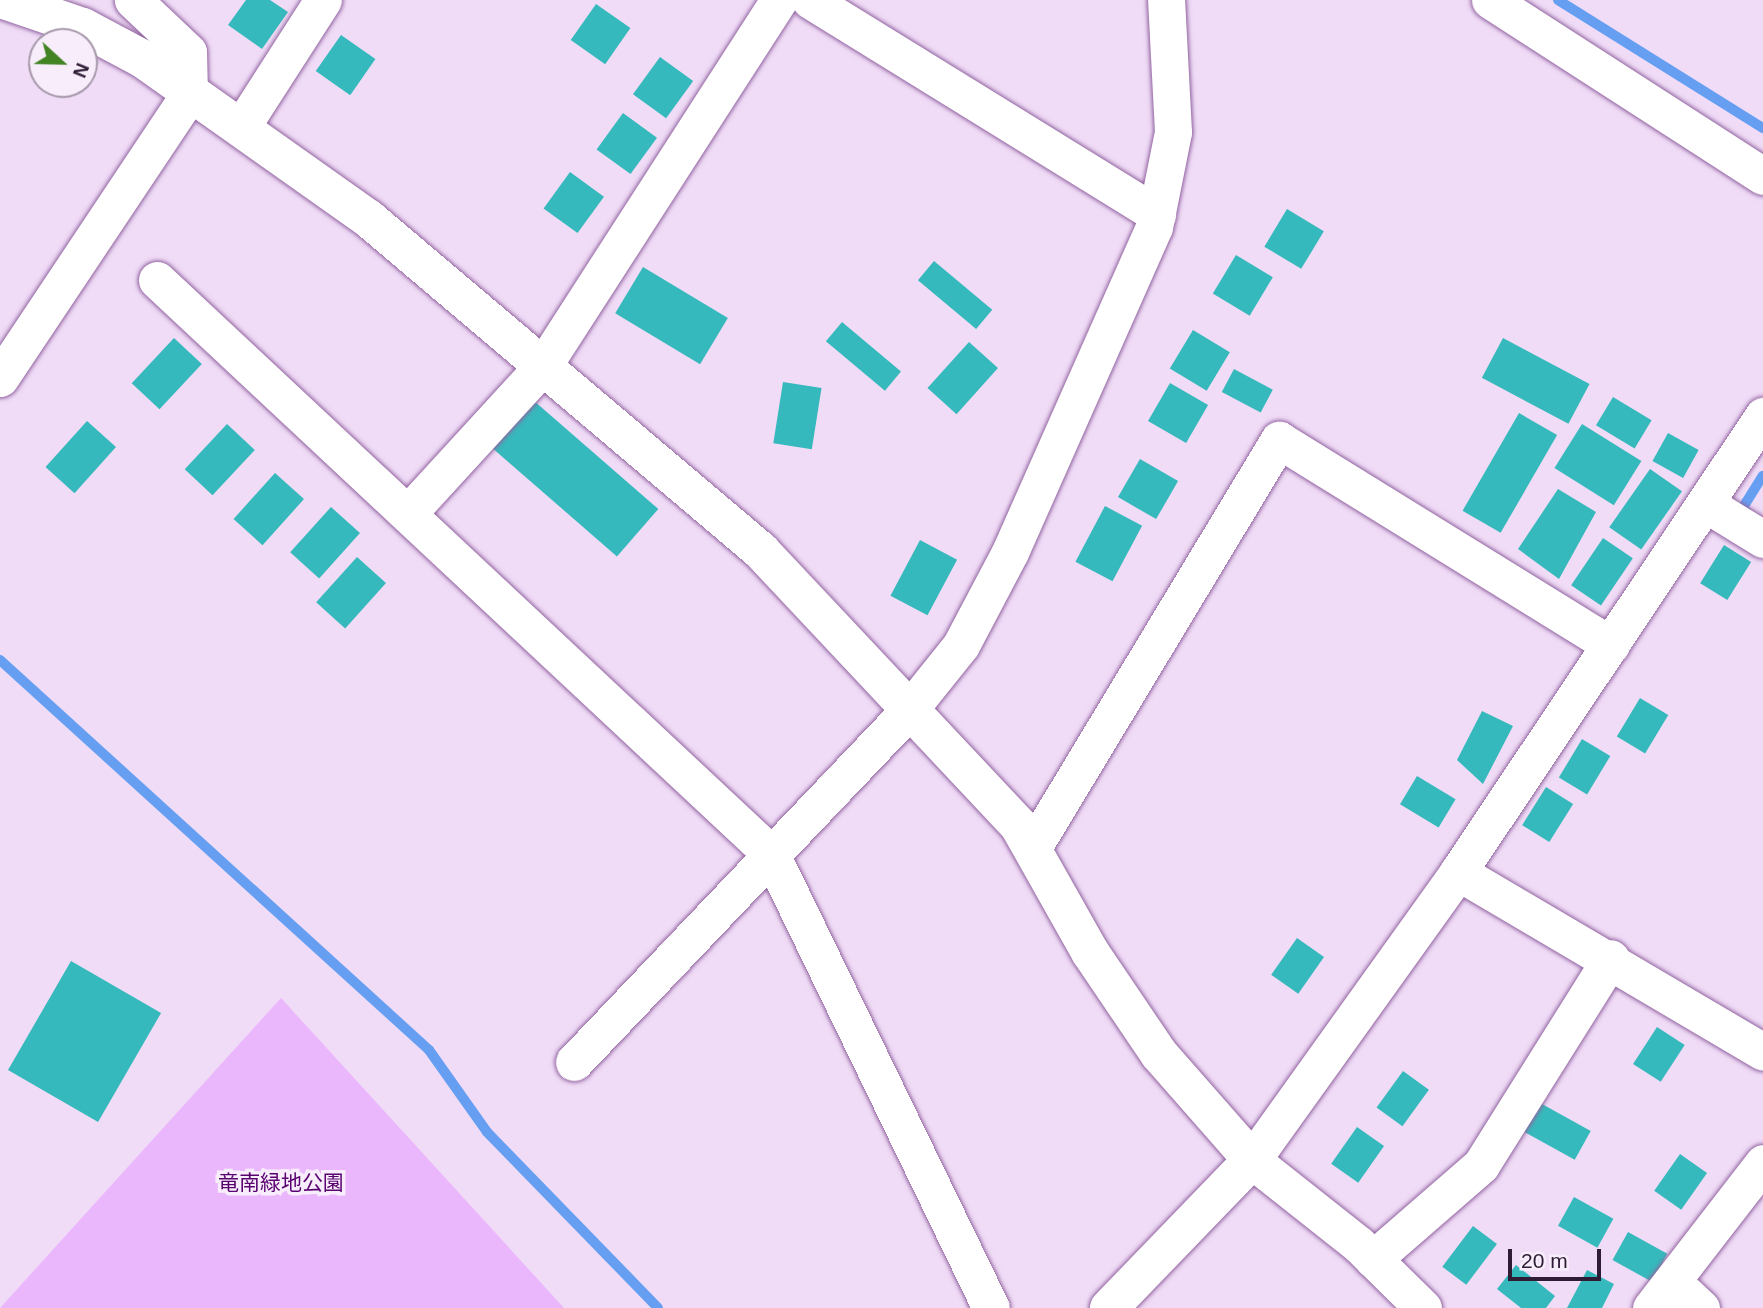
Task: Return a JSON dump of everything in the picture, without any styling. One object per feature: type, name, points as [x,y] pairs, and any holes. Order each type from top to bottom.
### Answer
[{"type":"street","points":[[4,0],[83,27],[143,59],[189,95],[242,126],[369,219],[761,551],[1019,826],[1090,952],[1159,1054],[1252,1160],[1373,1259],[1423,1308]]},
{"type":"street","points":[[0,379],[189,95],[188,52],[133,0]]},
{"type":"street","points":[[242,126],[323,0]]},
{"type":"street","points":[[410,511],[543,366],[779,0]]},
{"type":"street","points":[[810,0],[1157,214]]},
{"type":"street","points":[[573,1062],[909,710],[961,645],[1010,552],[1115,323],[1157,214],[1173,132],[1166,0]]},
{"type":"street","points":[[1490,0],[1763,176]]},
{"type":"street","points":[[157,281],[410,511],[771,854],[990,1308]]},
{"type":"street","points":[[1109,1308],[1252,1160],[1458,872],[1763,416]]},
{"type":"street","points":[[1032,849],[1279,440],[1611,645]]},
{"type":"street","points":[[1706,504],[1763,539]]},
{"type":"street","points":[[1458,872],[1611,958],[1763,1052]]},
{"type":"street","points":[[1373,1259],[1481,1165],[1611,958]]},
{"type":"street","points":[[1701,1308],[1662,1295],[1763,1163]]},
{"type":"green space","name":"竜南緑地公園","points":[[281,998],[564,1308],[0,1308]]},
{"type":"building","points":[[246,0],[270,0],[288,12],[262,49],[228,25]]},
{"type":"building","points":[[596,4],[630,28],[605,64],[571,40]]},
{"type":"building","points":[[341,35],[375,59],[350,95],[316,71]]},
{"type":"building","points":[[660,57],[693,81],[666,118],[633,94]]},
{"type":"building","points":[[623,113],[657,138],[631,174],[597,149]]},
{"type":"building","points":[[570,172],[604,197],[578,233],[544,208]]},
{"type":"building","points":[[1287,209],[1324,231],[1301,269],[1264,247]]},
{"type":"building","points":[[1236,255],[1273,277],[1250,316],[1213,294]]},
{"type":"building","points":[[934,261],[992,310],[976,329],[918,280]]},
{"type":"building","points":[[643,267],[728,318],[700,364],[615,313]]},
{"type":"building","points":[[842,322],[901,371],[885,391],[826,341]]},
{"type":"building","points":[[1193,330],[1230,352],[1207,391],[1170,369]]},
{"type":"building","points":[[174,338],[202,364],[160,409],[132,383]]},
{"type":"building","points":[[1503,338],[1590,384],[1568,424],[1482,378]]},
{"type":"building","points":[[969,342],[998,368],[956,414],[928,388]]},
{"type":"building","points":[[1234,369],[1273,390],[1261,413],[1222,392]]},
{"type":"building","points":[[783,382],[822,388],[812,449],[773,443]]},
{"type":"building","points":[[1170,383],[1208,405],[1186,443],[1148,421]]},
{"type":"building","points":[[1613,397],[1652,420],[1635,448],[1596,425]]},
{"type":"building","points":[[533,400],[658,509],[617,556],[492,448]]},
{"type":"building","points":[[1519,413],[1557,435],[1501,533],[1462,511]]},
{"type":"building","points":[[87,421],[116,447],[74,493],[46,467]]},
{"type":"building","points":[[227,424],[255,450],[213,495],[185,469]]},
{"type":"building","points":[[1582,424],[1641,461],[1614,505],[1554,468]]},
{"type":"building","points":[[1668,433],[1699,450],[1683,478],[1652,461]]},
{"type":"building","points":[[1140,459],[1178,481],[1156,519],[1118,497]]},
{"type":"building","points":[[1650,469],[1682,491],[1641,550],[1609,527]]},
{"type":"building","points":[[275,473],[304,499],[262,545],[234,519]]},
{"type":"building","points":[[1558,489],[1596,512],[1559,579],[1518,549]]},
{"type":"building","points":[[1105,506],[1142,526],[1113,581],[1075,562]]},
{"type":"building","points":[[331,507],[360,533],[319,578],[290,552]]},
{"type":"building","points":[[1603,538],[1633,558],[1601,605],[1571,585]]},
{"type":"building","points":[[920,540],[957,560],[928,615],[890,596]]},
{"type":"building","points":[[1724,545],[1751,562],[1727,600],[1700,583]]},
{"type":"building","points":[[357,557],[386,583],[345,628],[316,602]]},
{"type":"building","points":[[1640,698],[1668,715],[1645,754],[1617,737]]},
{"type":"building","points":[[1482,711],[1513,726],[1483,784],[1457,760]]},
{"type":"building","points":[[1582,739],[1610,756],[1587,795],[1559,778]]},
{"type":"building","points":[[1417,776],[1456,799],[1439,827],[1400,804]]},
{"type":"building","points":[[1546,787],[1573,804],[1549,842],[1522,825]]},
{"type":"building","points":[[1297,938],[1324,957],[1298,994],[1271,975]]},
{"type":"building","points":[[71,961],[161,1013],[98,1122],[8,1070]]},
{"type":"building","points":[[1657,1027],[1685,1045],[1661,1082],[1633,1064]]},
{"type":"building","points":[[1403,1071],[1429,1090],[1402,1126],[1377,1107]]},
{"type":"building","points":[[1533,1099],[1591,1131],[1575,1160],[1517,1128]]},
{"type":"building","points":[[1357,1127],[1384,1146],[1358,1183],[1331,1164]]},
{"type":"building","points":[[1680,1154],[1707,1173],[1681,1210],[1654,1191]]},
{"type":"building","points":[[1574,1197],[1613,1219],[1597,1248],[1558,1226]]},
{"type":"building","points":[[1473,1226],[1497,1244],[1466,1285],[1442,1267]]},
{"type":"building","points":[[1628,1232],[1667,1254],[1652,1282],[1612,1260]]},
{"type":"building","points":[[1516,1265],[1555,1296],[1546,1308],[1521,1308],[1497,1289]]},
{"type":"building","points":[[1587,1270],[1614,1284],[1602,1308],[1567,1308]]},
{"type":"waterway","points":[[1558,0],[1763,128]]},
{"type":"waterway","points":[[1747,512],[1742,509],[1763,476]]},
{"type":"waterway","points":[[0,660],[429,1050],[487,1132],[658,1308]]}]
